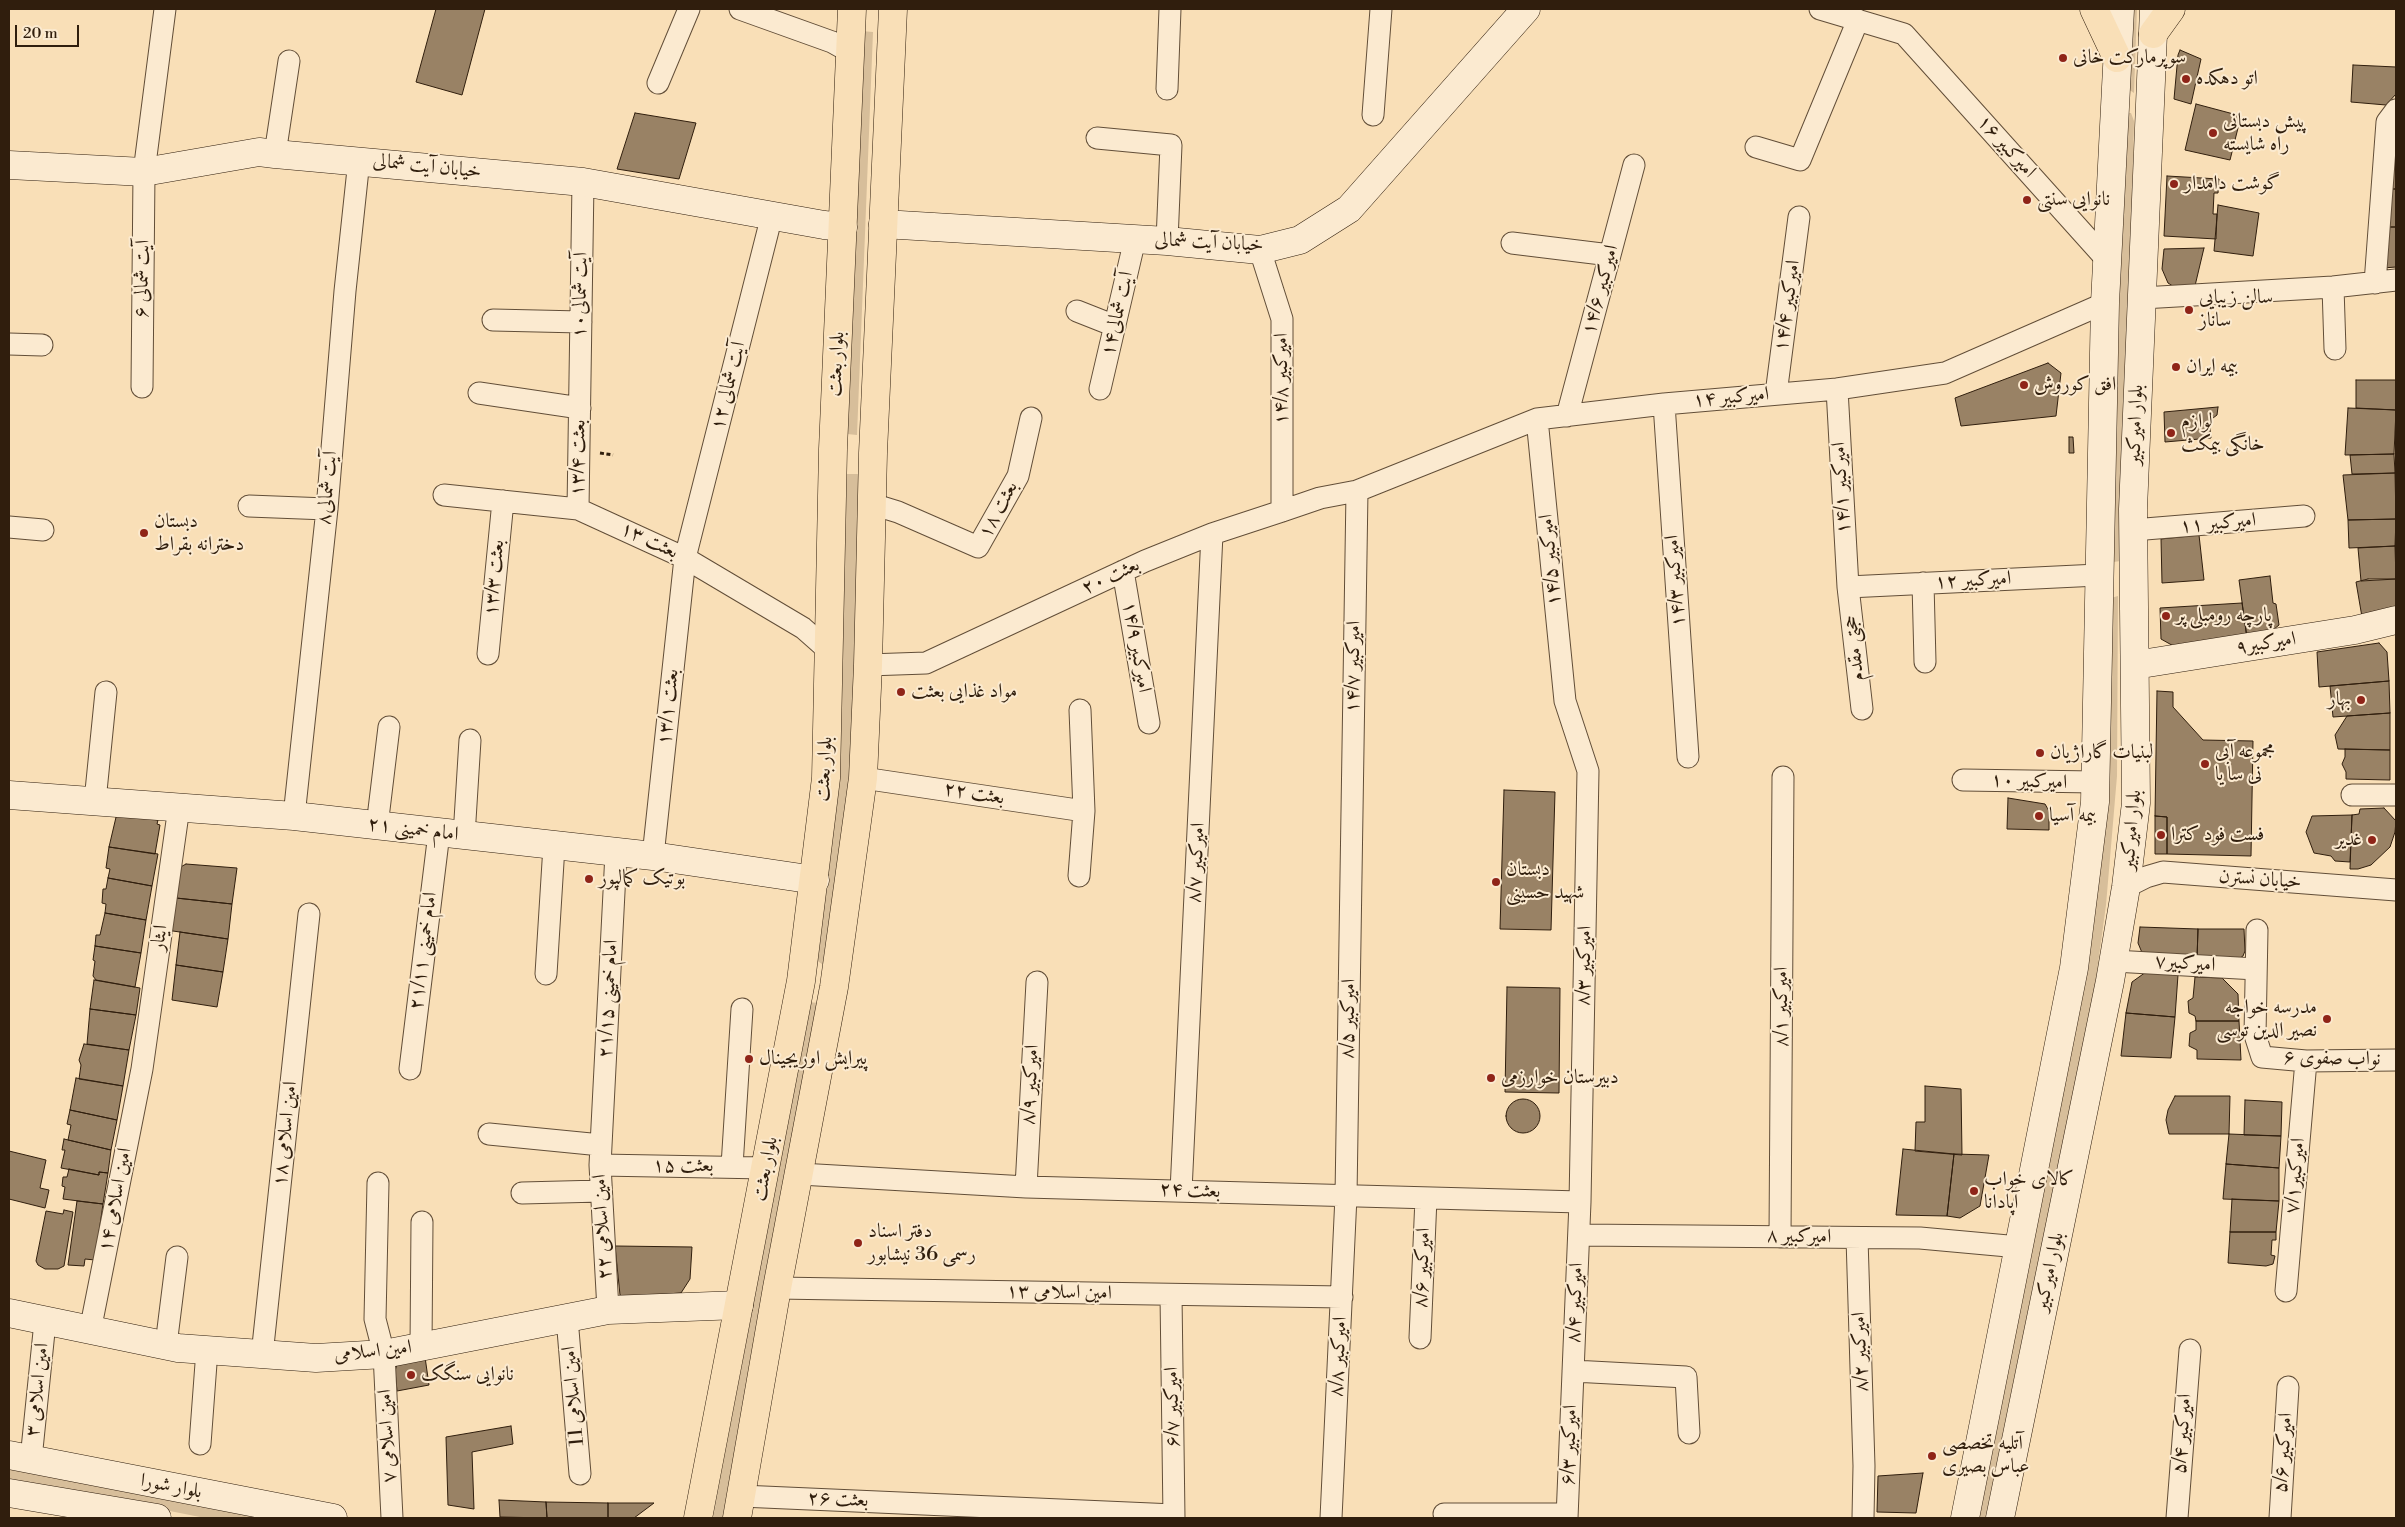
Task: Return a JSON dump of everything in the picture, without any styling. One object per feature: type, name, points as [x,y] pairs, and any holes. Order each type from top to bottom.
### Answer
[{"type":"main road","name":"خیابان آیت شمالی","points":[[883,224],[1167,241],[1260,250],[1300,240],[1349,209],[1526,9]]},
{"type":"main road","points":[[2094,9],[2117,58]]},
{"type":"main road","name":"بلوار امیرکبیر","points":[[1965,1518],[2074,968],[2094,811],[2105,303],[2120,9]]},
{"type":"main road","points":[[2154,21],[2171,9]]},
{"type":"main road","name":"بلوار بعثت","points":[[696,1514],[766,1168],[801,981],[815,880],[826,778],[832,449],[851,13]]},
{"type":"main road","points":[[851,13],[893,17]]},
{"type":"main road","name":"بلوار بعثت","points":[[747,1504],[777,1288],[800,1174],[843,936],[863,778],[868,665],[873,453],[893,17]]},
{"type":"main road","name":"بلوار امیرکبیر","points":[[2000,1518],[2114,961],[2126,887],[2136,803],[2132,530],[2154,21]]},
{"type":"main road","points":[[2114,110],[2122,101],[2134,100],[2144,105],[2150,116]]},
{"type":"main road","name":"خیابان آیت شمالی","points":[[9,165],[144,172],[259,152],[582,182],[843,227]]},
{"type":"main road","points":[[832,449],[873,453]]},
{"type":"main road","name":"امیرکبیر۹","points":[[2135,666],[2355,630],[2396,620]]},
{"type":"main road","name":"امام خمینی ۲۱","points":[[10,801],[95,801],[294,816],[653,856],[815,880]]},
{"type":"main road","name":"امین اسلامی","points":[[9,1313],[45,1322],[166,1345],[262,1355],[316,1358],[384,1354],[608,1310],[738,1305]]},
{"type":"main road","name":"بلوار شورا","points":[[20,1457],[333,1518]]},
{"type":"main road","name":"بلوار شورا","points":[[9,1493],[157,1518]]},
{"type":"street","name":"آیت شمالی ۶","points":[[142,387],[144,172],[165,9]]},
{"type":"street","points":[[658,82],[689,9]]},
{"type":"street","points":[[740,9],[832,42],[850,52]]},
{"type":"street","points":[[1167,89],[1170,9]]},
{"type":"street","points":[[1373,115],[1381,9]]},
{"type":"street","points":[[1756,147],[1800,160],[1858,20],[1820,9]]},
{"type":"street","name":"امیرکبیر ۱۶","points":[[1858,20],[1904,34],[2108,260]]},
{"type":"street","points":[[275,154],[289,61]]},
{"type":"street","points":[[2375,282],[2387,122],[2396,110]]},
{"type":"street","points":[[1097,138],[1171,145],[1167,241]]},
{"type":"street","name":"آیت شمالی۸","points":[[294,816],[327,509],[345,291],[359,160]]},
{"type":"street","name":"امیرکبیر ۱۴/۶","points":[[1567,416],[1634,165]]},
{"type":"street","name":"آیت شمالی۱۰","points":[[580,408],[582,182]]},
{"type":"street","name":"آیت شمالی ۱۲","points":[[685,558],[772,215]]},
{"type":"street","name":"امیرکبیر ۱۴/۴","points":[[1776,394],[1799,217]]},
{"type":"street","name":"آیت شمالی۱۴","points":[[1100,389],[1135,239]]},
{"type":"street","points":[[1512,243],[1610,256]]},
{"type":"street","name":"امیرکبیر ۱۴/۸","points":[[1260,250],[1282,319],[1282,511]]},
{"type":"street","points":[[2142,298],[2333,287],[2396,280]]},
{"type":"street","points":[[2333,287],[2336,350]]},
{"type":"street","name":"امیرکبیر ۱۴","points":[[1357,491],[1537,419],[1664,404],[1837,389],[1945,372],[2105,303]]},
{"type":"street","points":[[1077,311],[1115,326]]},
{"type":"street","points":[[493,320],[581,322]]},
{"type":"street","points":[[9,344],[42,345]]},
{"type":"street","name":"امیرکبیر ۱۴/۱","points":[[1837,389],[1848,587]]},
{"type":"street","points":[[479,393],[580,408]]},
{"type":"street","name":"امیرکبیر ۱۴/۳","points":[[1664,404],[1688,757]]},
{"type":"street","name":"بعثت ۱۳/۴","points":[[578,509],[580,408]]},
{"type":"street","name":"بعثت ۱۸","points":[[872,504],[898,512],[978,547],[1018,476],[1031,418]]},
{"type":"street","name":"امیرکبیر ۱۴/۵","points":[[1537,419],[1564,701]]},
{"type":"street","name":"بعثت ۲۰","points":[[868,665],[926,663],[1123,571],[1212,534],[1320,498],[1357,491]]},
{"type":"street","name":"امیرکبیر ۱۴/۷","points":[[1352,843],[1357,491]]},
{"type":"street","name":"بعثت ۱۳","points":[[444,495],[578,509],[685,558],[803,628],[829,651]]},
{"type":"street","name":"بعثت ۱۳/۳","points":[[488,654],[502,501]]},
{"type":"street","points":[[249,506],[327,509]]},
{"type":"street","name":"امیرکبیر ۱۱","points":[[2132,530],[2304,516]]},
{"type":"street","points":[[9,527],[43,530]]},
{"type":"street","name":"امیرکبیر ۸/۷","points":[[1181,1191],[1212,534]]},
{"type":"street","name":"بعثت ۱۳/۱","points":[[653,856],[685,558]]},
{"type":"street","name":"امیرکبیر ۱۴/۹","points":[[1123,571],[1149,723]]},
{"type":"street","name":"امیرکبیر ۱۲","points":[[1848,587],[2098,575]]},
{"type":"street","points":[[1923,583],[1925,662]]},
{"type":"street","name":"حجتی مقدم","points":[[1848,587],[1862,709]]},
{"type":"street","points":[[95,801],[106,692]]},
{"type":"street","name":"امیرکبیر ۸/۳","points":[[1564,701],[1588,771],[1579,1235]]},
{"type":"street","points":[[1079,876],[1084,811],[1080,710]]},
{"type":"street","points":[[377,826],[390,727]]},
{"type":"street","name":"امام خمینی ۲۱/۱۱","points":[[410,1069],[451,835],[470,740]]},
{"type":"street","name":"امیرکبیر ۸/۱","points":[[1780,1237],[1783,777]]},
{"type":"street","name":"بعثت ۲۲","points":[[863,778],[1084,811]]},
{"type":"street","name":"امیرکبیر ۱۰","points":[[1963,780],[2095,782]]},
{"type":"street","points":[[2352,795],[2396,795]]},
{"type":"street","name":"ایثار","points":[[142,1069],[179,808]]},
{"type":"street","name":"امیرکبیر ۸/۵","points":[[1346,1196],[1352,843]]},
{"type":"street","points":[[546,974],[554,846]]},
{"type":"street","name":"امام خمینی ۲۱/۱۵","points":[[601,1155],[616,852]]},
{"type":"street","name":"خیابان نسترن","points":[[2126,887],[2146,877],[2163,872],[2396,890]]},
{"type":"street","name":"امین اسلامی ۱۸","points":[[262,1355],[309,914]]},
{"type":"street","points":[[2256,969],[2257,930]]},
{"type":"street","name":"امیرکبیر۷","points":[[2114,961],[2256,969]]},
{"type":"street","name":"نواب صفوی ۶","points":[[2256,969],[2254,1035],[2262,1057],[2306,1061],[2396,1060]]},
{"type":"street","name":"امیرکبیر ۸/۹","points":[[1026,1187],[1037,982]]},
{"type":"street","points":[[732,1166],[742,1009]]},
{"type":"street","name":"امیرکبیر۷/۱","points":[[2286,1291],[2306,1061]]},
{"type":"street","name":"امین اسلامی ۱۴","points":[[90,1331],[142,1069]]},
{"type":"street","name":"بعثت ۱۵","points":[[489,1134],[601,1155],[766,1168]]},
{"type":"street","name":"امین اسلامی ۲۲","points":[[601,1155],[601,1192],[608,1310]]},
{"type":"street","name":"بعثت ۲۴","points":[[800,1174],[1026,1187],[1580,1202]]},
{"type":"street","points":[[378,1183],[375,1319],[384,1354]]},
{"type":"street","points":[[522,1193],[601,1192]]},
{"type":"street","name":"امیرکبیر ۸/۸","points":[[1331,1518],[1346,1196]]},
{"type":"street","name":"امیرکبیر ۸/۶","points":[[1420,1338],[1426,1198]]},
{"type":"street","points":[[421,1347],[422,1222]]},
{"type":"street","name":"امیرکبیر ۸","points":[[1579,1235],[1920,1238],[2019,1247]]},
{"type":"street","name":"امیرکبیر ۸/۴","points":[[1573,1371],[1579,1235]]},
{"type":"street","name":"امیرکبیر ۸/۲","points":[[1857,1238],[1864,1466],[1863,1518]]},
{"type":"street","points":[[166,1345],[177,1257]]},
{"type":"street","name":"امین اسلامی ۱۳","points":[[777,1288],[1342,1297]]},
{"type":"street","name":"امیرکبیر ۶/۷","points":[[1171,1295],[1174,1516]]},
{"type":"street","name":"امین اسلامی 11","points":[[568,1318],[580,1474]]},
{"type":"street","name":"امین اسلامی ۳","points":[[20,1457],[45,1322]]},
{"type":"street","points":[[200,1444],[207,1350]]},
{"type":"street","name":"امیرکبیر ۵/۴","points":[[2177,1518],[2190,1350]]},
{"type":"street","name":"امین اسلامی ۷","points":[[384,1354],[392,1518]]},
{"type":"street","points":[[1573,1371],[1686,1377],[1689,1433]]},
{"type":"street","name":"امیرکبیر ۶/۳","points":[[1567,1516],[1573,1371]]},
{"type":"street","name":"امیرکبیر ۵/۶","points":[[2280,1518],[2288,1387]]},
{"type":"street","name":"بعثت ۲۶","points":[[747,1504],[785,1498],[1174,1516]]},
{"type":"street","points":[[1444,1514],[1567,1516]]},
{"type":"shaded area","points":[[2127,9],[2137,9],[2134,93],[2128,89]]},
{"type":"shaded area","points":[[861,31],[873,32],[857,435],[847,434]]},
{"type":"shaded area","points":[[2127,113],[2131,113],[2134,121],[2130,295],[2121,561],[2113,562],[2124,119]]},
{"type":"shaded area","points":[[847,474],[860,474],[856,633],[847,817],[825,966],[816,960],[837,803]]},
{"type":"shaded area","points":[[2118,596],[2117,776],[2106,905],[2094,993],[1985,1518],[1978,1518],[2093,933],[2108,784],[2111,598]]},
{"type":"shaded area","points":[[807,1002],[819,1003],[724,1518],[713,1518],[779,1168]]},
{"type":"shaded area","points":[[9,1469],[260,1518],[205,1518],[9,1479]]},
{"type":"building","points":[[436,9],[485,9],[462,95],[416,82]]},
{"type":"building","name":"اتو دهکده","points":[[2180,50],[2201,59],[2191,104],[2174,99]]},
{"type":"building","points":[[2353,65],[2396,67],[2396,94],[2386,105],[2351,102]]},
{"type":"building","name":"پیش دبستانی راه شایسته","points":[[2196,104],[2241,116],[2230,160],[2185,150]]},
{"type":"building","points":[[635,113],[696,123],[679,179],[617,169]]},
{"type":"building","points":[[2396,140],[2396,189],[2389,189]]},
{"type":"building","points":[[2167,176],[2219,179],[2218,193],[2214,193],[2213,214],[2217,214],[2216,239],[2164,236]]},
{"type":"building","points":[[2389,189],[2396,189],[2396,227],[2387,227]]},
{"type":"building","points":[[2218,205],[2259,213],[2253,256],[2214,251]]},
{"type":"building","points":[[2387,227],[2396,227],[2396,267],[2383,268]]},
{"type":"building","points":[[2204,248],[2194,290],[2176,288],[2168,283],[2162,269],[2164,249]]},
{"type":"building","name":"افق کوروش","points":[[2048,363],[2061,373],[2056,416],[1961,426],[1955,398]]},
{"type":"building","points":[[2356,380],[2396,380],[2396,410],[2356,408]]},
{"type":"building","points":[[2218,407],[2217,415],[2209,421],[2211,438],[2165,442],[2164,412]]},
{"type":"building","points":[[2348,408],[2396,410],[2394,454],[2345,455]]},
{"type":"building","points":[[2069,437],[2073,437],[2074,453],[2069,453]]},
{"type":"building","points":[[2394,454],[2395,473],[2352,474],[2350,455]]},
{"type":"building","points":[[2395,473],[2396,519],[2348,520],[2343,475]]},
{"type":"building","points":[[2396,519],[2395,546],[2349,548],[2348,520]]},
{"type":"building","points":[[2199,535],[2204,580],[2162,583],[2161,539]]},
{"type":"building","points":[[2395,546],[2396,579],[2361,581],[2358,548]]},
{"type":"building","points":[[2270,576],[2273,603],[2276,604],[2279,625],[2268,634],[2247,638],[2239,580]]},
{"type":"building","points":[[2368,579],[2396,579],[2396,608],[2362,617],[2356,582]]},
{"type":"building","points":[[2242,603],[2247,638],[2177,648],[2161,639],[2160,608]]},
{"type":"building","points":[[2379,643],[2387,652],[2389,681],[2319,687],[2317,652]]},
{"type":"building","name":"بهار","points":[[2389,681],[2390,713],[2333,717],[2330,686]]},
{"type":"building","name":"مجموعه آبی نی سا یا","points":[[2157,691],[2173,692],[2173,707],[2203,740],[2253,741],[2251,856],[2167,854],[2167,817],[2155,816]]},
{"type":"building","points":[[2390,713],[2390,750],[2338,749],[2335,735],[2347,716]]},
{"type":"building","points":[[2345,749],[2390,750],[2390,780],[2346,779],[2346,772],[2342,764],[2345,757]]},
{"type":"building","points":[[1504,790],[1555,792],[1551,930],[1500,929]]},
{"type":"building","points":[[2008,798],[2045,804],[2049,811],[2049,830],[2007,829]]},
{"type":"building","name":"غدیر","points":[[2384,808],[2396,821],[2390,847],[2371,865],[2350,869],[2352,815],[2359,814],[2360,809]]},
{"type":"building","points":[[117,813],[158,820],[157,824],[160,825],[155,854],[109,847]]},
{"type":"building","points":[[2352,815],[2350,862],[2335,861],[2331,856],[2314,853],[2306,832],[2312,816]]},
{"type":"building","name":"فست فود کترا","points":[[2155,816],[2167,817],[2167,854],[2155,854]]},
{"type":"building","points":[[109,847],[158,854],[152,886],[108,878],[110,869],[106,868]]},
{"type":"building","points":[[186,864],[237,868],[232,904],[176,898],[177,869]]},
{"type":"building","points":[[108,878],[152,886],[146,920],[105,913],[106,904],[102,903],[103,889],[106,889]]},
{"type":"building","points":[[176,898],[232,904],[228,939],[166,930]]},
{"type":"building","points":[[105,913],[146,920],[141,953],[95,946],[96,935],[100,935]]},
{"type":"building","points":[[2140,927],[2198,929],[2197,959],[2143,955],[2138,943]]},
{"type":"building","points":[[2198,929],[2244,929],[2245,951],[2243,956],[2235,961],[2197,959]]},
{"type":"building","points":[[180,932],[228,939],[223,972],[176,965]]},
{"type":"building","points":[[95,946],[141,953],[135,987],[96,980],[93,976]]},
{"type":"building","points":[[176,965],[223,972],[217,1007],[172,1000]]},
{"type":"building","points":[[2146,972],[2178,975],[2175,1017],[2126,1013],[2132,982]]},
{"type":"building","points":[[2195,977],[2222,978],[2238,994],[2239,1021],[2196,1021],[2195,1016],[2189,1013],[2188,1001],[2193,998]]},
{"type":"building","points":[[94,980],[140,988],[136,1015],[90,1009]]},
{"type":"building","points":[[1507,987],[1560,988],[1559,1093],[1505,1092]]},
{"type":"building","points":[[90,1009],[136,1015],[129,1050],[87,1044]]},
{"type":"building","points":[[2126,1013],[2175,1017],[2171,1058],[2121,1056]]},
{"type":"building","points":[[2196,1021],[2239,1021],[2241,1060],[2197,1059],[2197,1050],[2189,1046],[2190,1033],[2196,1030]]},
{"type":"building","points":[[84,1044],[129,1050],[123,1086],[79,1079],[81,1065],[79,1060]]},
{"type":"building","points":[[76,1078],[123,1086],[117,1120],[70,1110]]},
{"type":"building","points":[[1925,1086],[1961,1089],[1962,1155],[1915,1151],[1916,1122],[1925,1122]]},
{"type":"building","points":[[2175,1096],[2230,1096],[2229,1134],[2169,1134],[2166,1120],[2168,1110]]},
{"type":"building","points":[[1523,1099],[1535,1104],[1540,1116],[1535,1128],[1523,1133],[1511,1128],[1506,1116],[1511,1104]]},
{"type":"building","points":[[2245,1100],[2282,1102],[2281,1136],[2244,1135]]},
{"type":"building","points":[[70,1110],[117,1120],[111,1150],[68,1140],[71,1125],[67,1124]]},
{"type":"building","points":[[2229,1134],[2281,1136],[2279,1168],[2226,1164]]},
{"type":"building","points":[[64,1139],[111,1150],[108,1173],[99,1172],[99,1175],[61,1168],[65,1150],[62,1150]]},
{"type":"building","points":[[1903,1149],[1954,1154],[1947,1216],[1896,1215]]},
{"type":"building","points":[[9,1151],[46,1160],[40,1188],[49,1190],[45,1208],[9,1199]]},
{"type":"building","points":[[1954,1154],[1989,1155],[1980,1206],[1960,1218],[1947,1216]]},
{"type":"building","points":[[2226,1164],[2279,1168],[2279,1201],[2223,1199]]},
{"type":"building","points":[[69,1169],[99,1175],[99,1172],[108,1173],[103,1204],[63,1199],[65,1187],[62,1186],[63,1177],[67,1177]]},
{"type":"building","points":[[2232,1199],[2279,1201],[2276,1232],[2230,1232]]},
{"type":"building","points":[[77,1201],[103,1204],[95,1260],[85,1259],[84,1266],[68,1265]]},
{"type":"building","points":[[64,1210],[73,1212],[64,1266],[58,1269],[45,1269],[38,1265],[36,1261],[46,1211],[63,1214]]},
{"type":"building","points":[[2230,1232],[2276,1232],[2276,1240],[2272,1240],[2271,1255],[2275,1256],[2273,1264],[2266,1266],[2228,1263]]},
{"type":"building","points":[[615,1246],[692,1247],[690,1279],[681,1293],[625,1297],[620,1295]]},
{"type":"building","name":"نانوایی سنگک","points":[[425,1357],[429,1385],[397,1391],[395,1371],[397,1364]]},
{"type":"building","points":[[511,1426],[513,1444],[472,1452],[474,1509],[448,1505],[446,1437]]},
{"type":"building","points":[[1923,1473],[1916,1513],[1877,1512],[1878,1476]]},
{"type":"building","points":[[499,1500],[546,1502],[547,1518],[500,1517]]},
{"type":"building","points":[[546,1502],[608,1503],[608,1518],[547,1518]]},
{"type":"building","points":[[608,1503],[654,1503],[634,1518],[608,1518]]},
{"type":"place","name":"سوپرمارکت خانی","points":[[2063,58]]},
{"type":"place","name":"اتو دهکده","points":[[2186,79]]},
{"type":"place","name":"پیش دبستانی راه شایسته","points":[[2213,133]]},
{"type":"place","name":"گوشت دامدار","points":[[2174,184]]},
{"type":"place","name":"نانوایی سنتی","points":[[2027,200]]},
{"type":"place","name":"سالن زیبایی ساناز","points":[[2189,310]]},
{"type":"place","name":"بیمه ایران","points":[[2176,367]]},
{"type":"place","name":"افق کوروش","points":[[2024,385]]},
{"type":"place","name":"لوازم خانگی بیمکث","points":[[2171,433]]},
{"type":"place","name":"دبستان دخترانه بقراط","points":[[144,533]]},
{"type":"place","name":"پارچه رومبلی پر","points":[[2166,616]]},
{"type":"place","name":"مواد غذایی بعثت","points":[[901,692]]},
{"type":"place","name":"بهار","points":[[2361,700]]},
{"type":"place","name":"لبنیات گاراژیان","points":[[2040,753]]},
{"type":"place","name":"مجموعه آبی نی سا یا","points":[[2205,764]]},
{"type":"place","name":"بیمه آسیا","points":[[2039,816]]},
{"type":"place","name":"فست فود کترا","points":[[2161,835]]},
{"type":"place","name":"غدیر","points":[[2372,840]]},
{"type":"place","name":"بوتیک کمالپور","points":[[589,879]]},
{"type":"place","name":"دبستان شهید حسینی","points":[[1496,882]]},
{"type":"place","name":"مدرسه خواجه نصیر الدین توسی","points":[[2327,1019]]},
{"type":"place","name":"پیرایش اوریجینال","points":[[749,1059]]},
{"type":"place","name":"دبیرستان خوارزمی","points":[[1491,1078]]},
{"type":"place","name":"کالای خواب آپادانا","points":[[1974,1191]]},
{"type":"place","name":"دفتر اسناد رسمی 36 نیشابور","points":[[858,1243]]},
{"type":"place","name":"نانوایی سنگک","points":[[411,1375]]},
{"type":"place","name":"آتلیه تخصصی عباس بصیری","points":[[1932,1456]]}]
